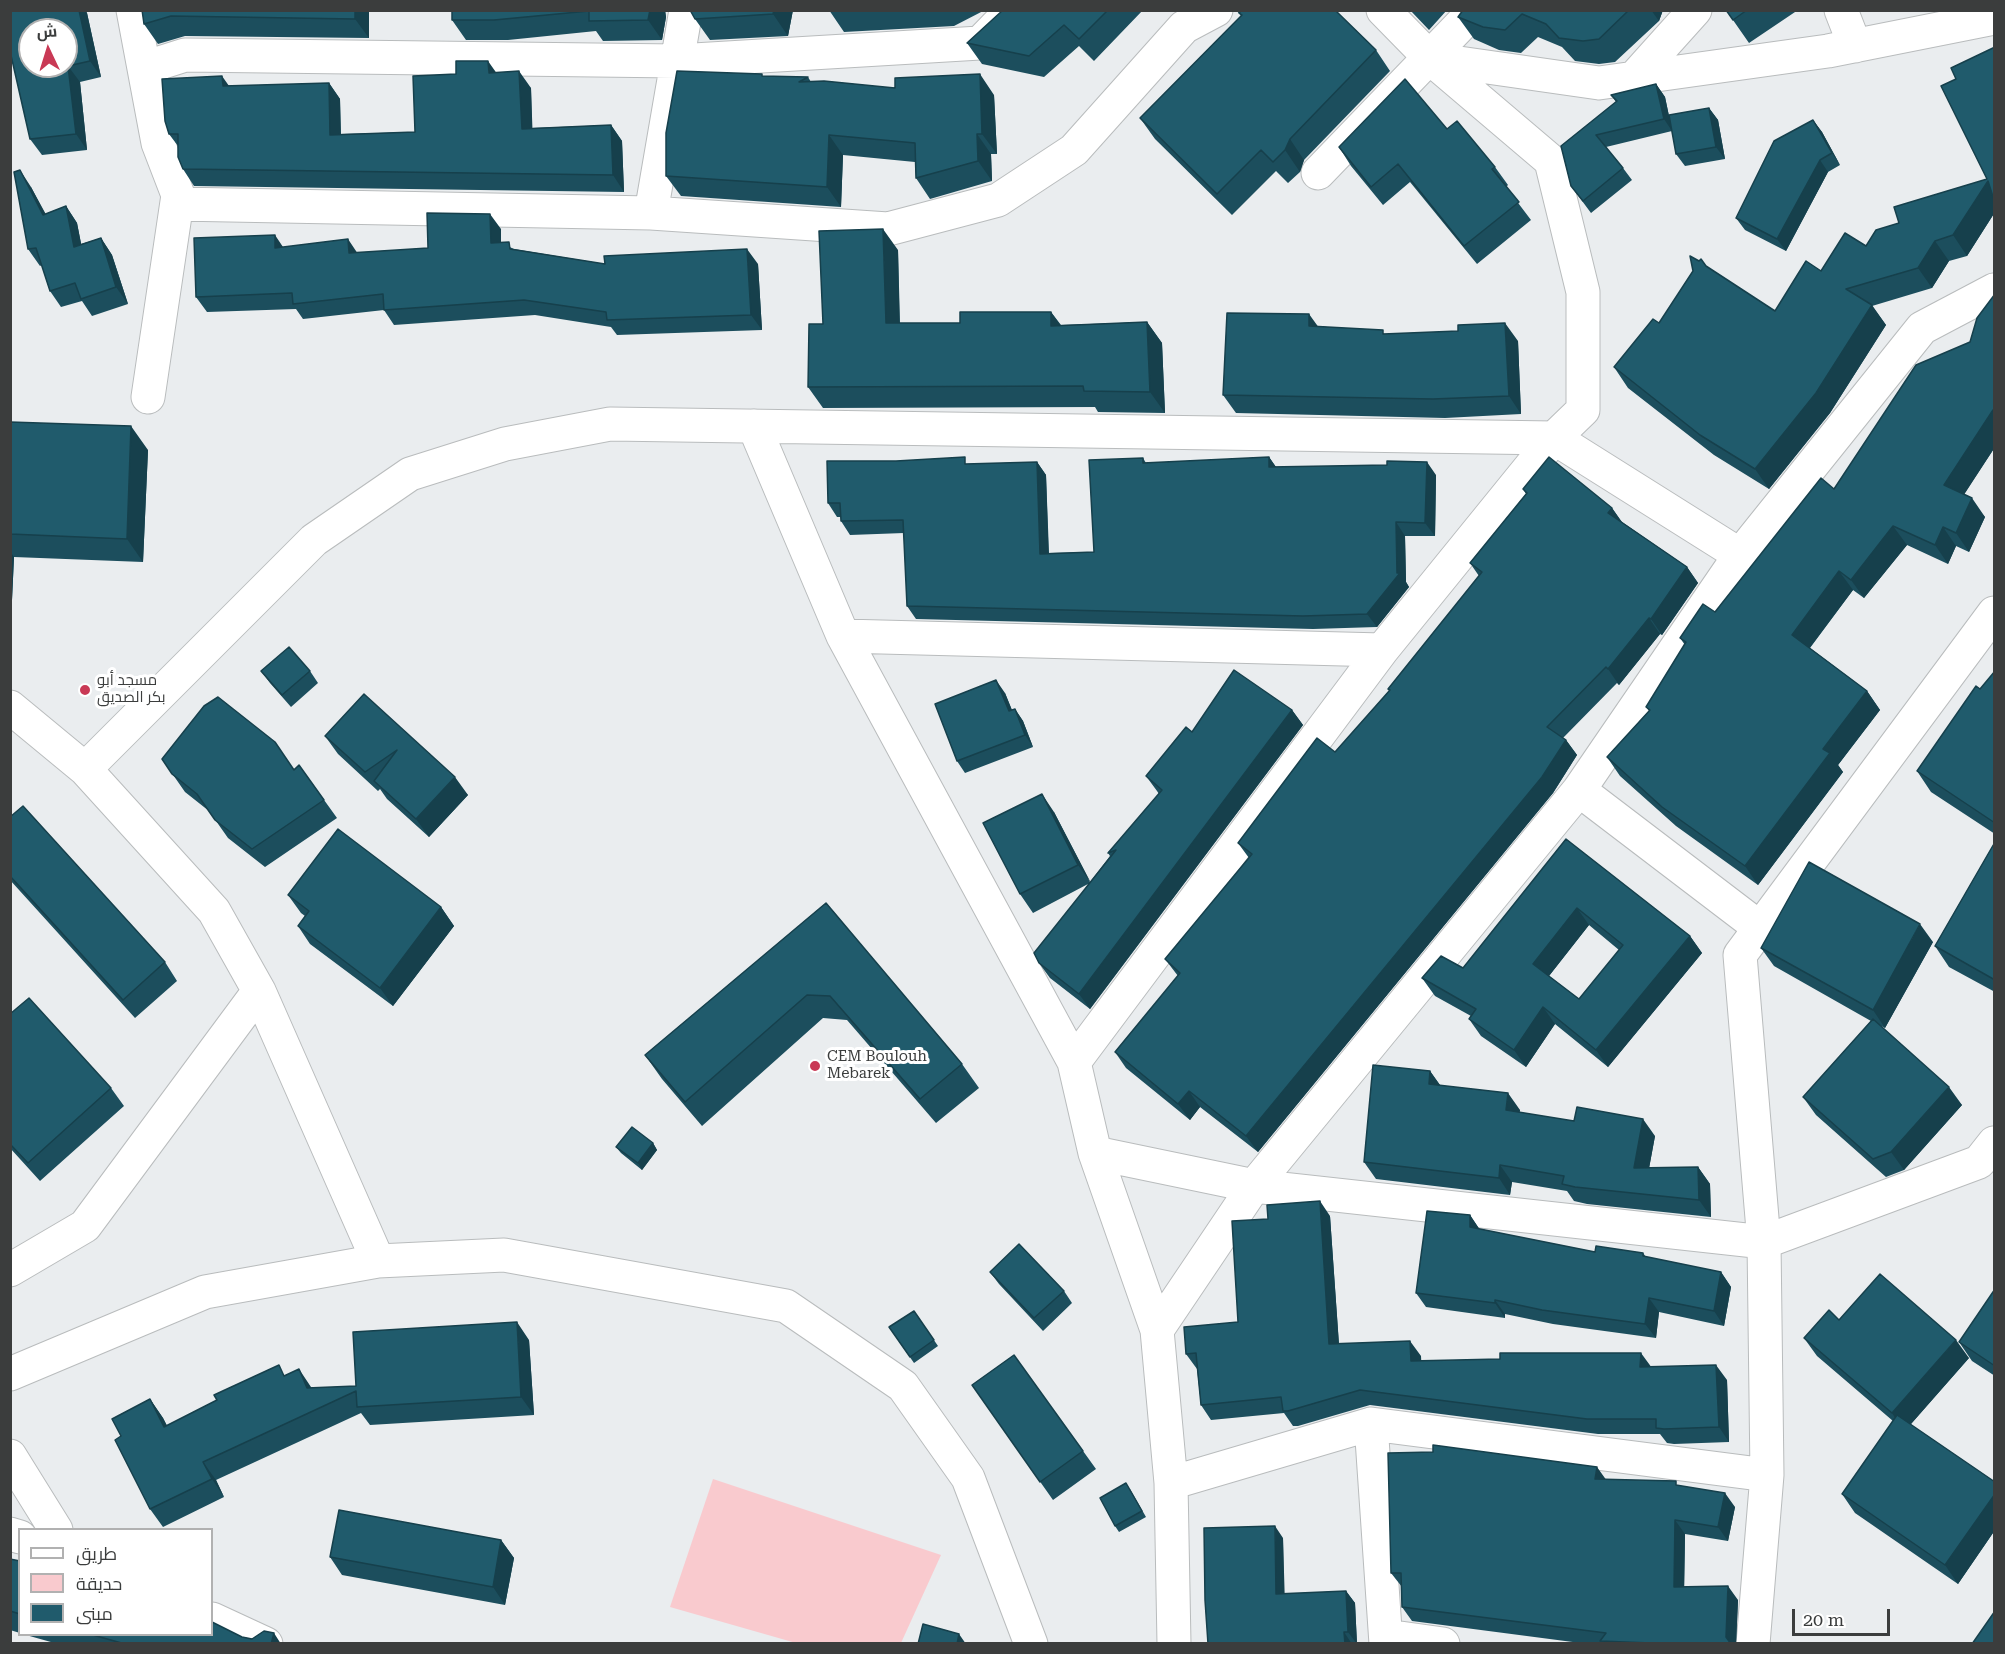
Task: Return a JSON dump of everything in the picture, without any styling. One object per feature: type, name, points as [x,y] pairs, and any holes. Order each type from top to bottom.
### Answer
[{"type":"street","points":[[133,10],[158,143],[178,195],[148,397]]},
{"type":"street","points":[[651,213],[686,10]]},
{"type":"street","points":[[144,68],[185,55],[677,61],[980,43],[1012,10]]},
{"type":"street","points":[[177,204],[651,213],[888,229],[998,200],[1074,150],[1184,27],[1216,10]]},
{"type":"street","points":[[1074,1062],[1382,650],[1554,438],[1582,410],[1583,292],[1551,161],[1431,59],[1383,10]]},
{"type":"street","points":[[1318,173],[1431,59],[1475,10]]},
{"type":"street","points":[[1633,79],[1695,10]]},
{"type":"street","points":[[1841,10],[1855,46]]},
{"type":"street","points":[[1431,59],[1599,83],[1855,46],[1995,18]]},
{"type":"street","points":[[1157,1330],[1254,1186],[1579,790],[1740,555],[1922,328],[1995,290]]},
{"type":"street","points":[[85,769],[314,540],[410,474],[505,444],[610,424],[1554,438],[1740,555]]},
{"type":"street","points":[[754,426],[843,636],[1074,1062],[1095,1154],[1157,1330],[1171,1483],[1174,1644]]},
{"type":"street","points":[[1753,1644],[1767,1475],[1764,1242],[1740,955],[1995,613]]},
{"type":"street","points":[[843,636],[1382,650]]},
{"type":"street","points":[[10,707],[85,769],[214,911],[259,991],[378,1261]]},
{"type":"street","points":[[1579,790],[1760,928]]},
{"type":"street","points":[[10,1270],[85,1226],[259,991]]},
{"type":"street","points":[[1095,1154],[1254,1186],[1764,1242],[1980,1162],[1995,1143]]},
{"type":"street","points":[[10,1374],[205,1292],[378,1261],[504,1255],[786,1306],[903,1386],[968,1478],[1031,1644]]},
{"type":"street","points":[[1171,1483],[1371,1424],[1767,1475]]},
{"type":"street","points":[[1371,1424],[1386,1640],[1443,1644]]},
{"type":"street","points":[[10,1456],[55,1528]]},
{"type":"street","points":[[213,1619],[266,1644]]},
{"type":"green space","points":[[713,1479],[941,1555],[901,1643],[796,1643],[670,1607]]},
{"type":"building","points":[[79,10],[90,61],[78,64],[78,18],[18,18],[18,78],[69,78],[76,134],[30,139],[10,51],[10,11]]},
{"type":"building","points":[[142,10],[355,10],[355,19],[171,16],[144,24]]},
{"type":"building","points":[[452,10],[650,10],[648,20],[589,21],[589,11],[494,20],[452,20]]},
{"type":"building","points":[[690,10],[774,10],[773,14],[695,19]]},
{"type":"building","points":[[1003,10],[1108,10],[1079,39],[1064,25],[1029,56],[967,43]]},
{"type":"building","points":[[1242,10],[1335,10],[1376,50],[1290,139],[1285,150],[1273,162],[1261,150],[1217,194],[1140,118],[1242,15],[1239,13]]},
{"type":"building","points":[[1463,10],[1629,10],[1599,39],[1583,41],[1559,38],[1546,24],[1522,14],[1505,30],[1483,27],[1458,17]]},
{"type":"building","points":[[1726,10],[1747,10],[1733,20]]},
{"type":"building","points":[[1995,47],[1995,203],[1988,181],[1953,235],[1935,241],[1918,268],[1846,289],[1872,305],[1816,393],[1755,469],[1700,435],[1614,367],[1653,319],[1659,323],[1693,271],[1690,256],[1699,261],[1701,259],[1706,266],[1775,311],[1806,261],[1821,271],[1845,233],[1866,246],[1876,230],[1899,223],[1894,207],[1987,179],[1941,86],[1956,79],[1951,68]]},
{"type":"building","points":[[456,61],[488,61],[489,73],[519,71],[522,129],[611,125],[613,175],[183,169],[178,157],[178,134],[169,134],[165,121],[162,79],[222,76],[223,86],[329,83],[330,135],[415,132],[413,76],[456,74]]},
{"type":"building","points":[[677,71],[808,77],[799,82],[824,81],[895,88],[895,78],[980,74],[982,134],[977,134],[978,161],[916,178],[915,143],[829,135],[827,187],[666,176],[666,133]]},
{"type":"building","points":[[1405,79],[1447,129],[1457,121],[1495,167],[1492,169],[1519,202],[1464,246],[1398,164],[1371,187],[1339,147]]},
{"type":"building","points":[[1656,84],[1664,119],[1596,135],[1623,168],[1583,201],[1571,186],[1561,146],[1617,101],[1611,95]]},
{"type":"building","points":[[1709,108],[1716,147],[1676,154],[1669,115]]},
{"type":"building","points":[[1813,120],[1832,153],[1820,160],[1777,239],[1736,218],[1774,141]]},
{"type":"building","points":[[20,170],[43,215],[66,206],[74,247],[101,238],[116,287],[81,299],[75,283],[50,291],[36,248],[28,249],[14,172]]},
{"type":"building","points":[[427,213],[490,214],[491,243],[509,242],[510,249],[605,264],[604,256],[747,249],[751,315],[607,320],[606,312],[524,300],[384,310],[383,294],[293,304],[292,293],[196,297],[194,238],[275,235],[275,248],[348,239],[349,253],[428,248]]},
{"type":"building","points":[[883,229],[886,323],[960,323],[960,312],[1051,312],[1051,326],[1147,322],[1150,392],[1084,391],[1083,386],[808,387],[809,324],[823,324],[819,231]]},
{"type":"building","points":[[1995,294],[1995,411],[1993,410],[1944,485],[1972,498],[1956,533],[1943,527],[1935,545],[1893,526],[1851,580],[1839,571],[1792,635],[1867,691],[1823,749],[1830,753],[1745,866],[1662,807],[1607,757],[1650,710],[1646,707],[1686,642],[1680,638],[1703,604],[1715,612],[1821,478],[1834,489],[1916,365],[1970,342],[1977,318]]},
{"type":"building","points":[[1227,313],[1309,314],[1309,326],[1383,330],[1383,334],[1458,331],[1458,325],[1505,323],[1509,396],[1433,399],[1223,395]]},
{"type":"building","points":[[10,422],[131,426],[127,539],[10,534]]},
{"type":"building","points":[[965,457],[965,464],[1037,462],[1040,554],[1094,552],[1089,460],[1143,458],[1143,463],[1269,457],[1269,467],[1387,465],[1387,461],[1427,462],[1425,523],[1396,522],[1397,573],[1400,573],[1367,614],[1303,616],[907,606],[903,520],[841,521],[840,503],[828,503],[827,461],[896,461]]},
{"type":"building","points":[[1549,457],[1612,508],[1608,513],[1687,567],[1651,619],[1649,618],[1608,669],[1606,667],[1547,727],[1566,740],[1542,777],[1246,1136],[1189,1091],[1178,1104],[1115,1052],[1180,973],[1165,959],[1252,854],[1238,843],[1317,738],[1335,752],[1390,690],[1388,689],[1482,572],[1470,563],[1527,493],[1523,489]]},
{"type":"building","points":[[289,647],[310,671],[282,695],[261,671]]},
{"type":"building","points":[[1234,670],[1292,710],[1079,994],[1039,963],[1034,953],[1116,850],[1108,853],[1162,790],[1146,776],[1186,727],[1192,732]]},
{"type":"building","points":[[1995,671],[1995,823],[1917,771],[1976,686],[1980,689]]},
{"type":"building","points":[[996,680],[1009,711],[1015,709],[1025,735],[957,761],[935,704]]},
{"type":"building","points":[[364,694],[455,777],[416,819],[374,781],[397,750],[365,772],[325,736]]},
{"type":"building","points":[[218,697],[275,742],[294,770],[299,765],[324,800],[252,849],[215,820],[197,794],[172,774],[162,759],[204,706]]},
{"type":"building","points":[[1042,794],[1078,865],[1020,894],[983,823]]},
{"type":"building","points":[[23,806],[165,962],[123,1000],[10,876],[10,817]]},
{"type":"building","points":[[338,829],[441,907],[380,988],[298,926],[309,911],[288,895]]},
{"type":"building","points":[[1566,839],[1690,936],[1596,1050],[1543,1007],[1514,1050],[1469,1019],[1476,1009],[1422,978],[1441,956],[1463,968]],"holes":[[[1577,908],[1623,945],[1579,999],[1533,964]]]},
{"type":"building","points":[[1995,842],[1995,980],[1935,946]]},
{"type":"building","points":[[1809,862],[1920,924],[1873,1010],[1761,948]]},
{"type":"building","points":[[826,903],[962,1064],[920,1099],[830,996],[807,995],[685,1102],[645,1055]]},
{"type":"building","points":[[29,998],[111,1088],[28,1163],[10,1144],[10,1014]]},
{"type":"building","points":[[1873,1019],[1949,1087],[1891,1152],[1873,1159],[1803,1097]]},
{"type":"building","points":[[1373,1065],[1430,1071],[1429,1084],[1508,1093],[1506,1110],[1574,1121],[1577,1107],[1643,1119],[1634,1168],[1698,1167],[1699,1200],[1575,1187],[1562,1184],[1564,1176],[1500,1165],[1499,1178],[1364,1162]]},
{"type":"building","points":[[632,1127],[653,1143],[638,1163],[616,1147]]},
{"type":"building","points":[[1320,1201],[1329,1344],[1410,1341],[1411,1361],[1500,1359],[1500,1353],[1641,1353],[1640,1367],[1716,1365],[1719,1427],[1664,1429],[1656,1428],[1656,1419],[1587,1419],[1360,1390],[1288,1411],[1283,1411],[1281,1397],[1201,1405],[1196,1353],[1186,1354],[1184,1327],[1238,1322],[1232,1221],[1268,1219],[1267,1205]]},
{"type":"building","points":[[1427,1211],[1470,1215],[1470,1227],[1595,1252],[1596,1246],[1643,1253],[1643,1256],[1721,1272],[1714,1311],[1649,1298],[1645,1324],[1542,1310],[1495,1300],[1495,1303],[1416,1293]]},
{"type":"building","points":[[1019,1244],[1064,1291],[1034,1318],[990,1272]]},
{"type":"building","points":[[1880,1274],[1956,1340],[1892,1413],[1804,1338],[1829,1310],[1839,1320]]},
{"type":"building","points":[[1995,1289],[1995,1366],[1959,1342]]},
{"type":"building","points":[[914,1311],[934,1340],[910,1357],[889,1327]]},
{"type":"building","points":[[517,1322],[521,1397],[357,1407],[356,1391],[203,1462],[212,1479],[150,1509],[115,1440],[121,1436],[112,1419],[150,1399],[164,1427],[217,1400],[214,1395],[279,1365],[284,1376],[299,1369],[307,1388],[356,1386],[353,1332]]},
{"type":"building","points":[[1014,1355],[1083,1451],[1040,1482],[972,1385]]},
{"type":"building","points":[[1897,1415],[1995,1482],[1995,1494],[1945,1565],[1842,1494]]},
{"type":"building","points":[[1433,1445],[1597,1467],[1595,1479],[1676,1481],[1676,1485],[1725,1493],[1718,1527],[1675,1520],[1674,1587],[1728,1586],[1726,1637],[1731,1644],[1600,1641],[1606,1633],[1402,1607],[1401,1573],[1391,1573],[1388,1453],[1433,1452]]},
{"type":"building","points":[[1126,1483],[1142,1511],[1115,1526],[1100,1498]]},
{"type":"building","points":[[339,1510],[501,1540],[493,1587],[330,1557]]},
{"type":"building","points":[[1275,1526],[1276,1594],[1346,1591],[1348,1632],[1344,1632],[1345,1644],[1208,1644],[1204,1528]]},
{"type":"building","points":[[10,1559],[18,1561],[18,1613],[10,1611]]},
{"type":"building","points":[[1995,1611],[1995,1644],[1972,1644]]},
{"type":"building","points":[[213,1622],[242,1637],[252,1639],[264,1631],[274,1633],[271,1644],[125,1644],[97,1636],[213,1636]]},
{"type":"building","points":[[923,1624],[959,1634],[957,1644],[918,1644]]},
{"type":"place","name":"مسجد أبو بكر الصديق","points":[[85,690]]},
{"type":"place","name":"CEM Boulouh Mebarek","points":[[815,1066]]}]
